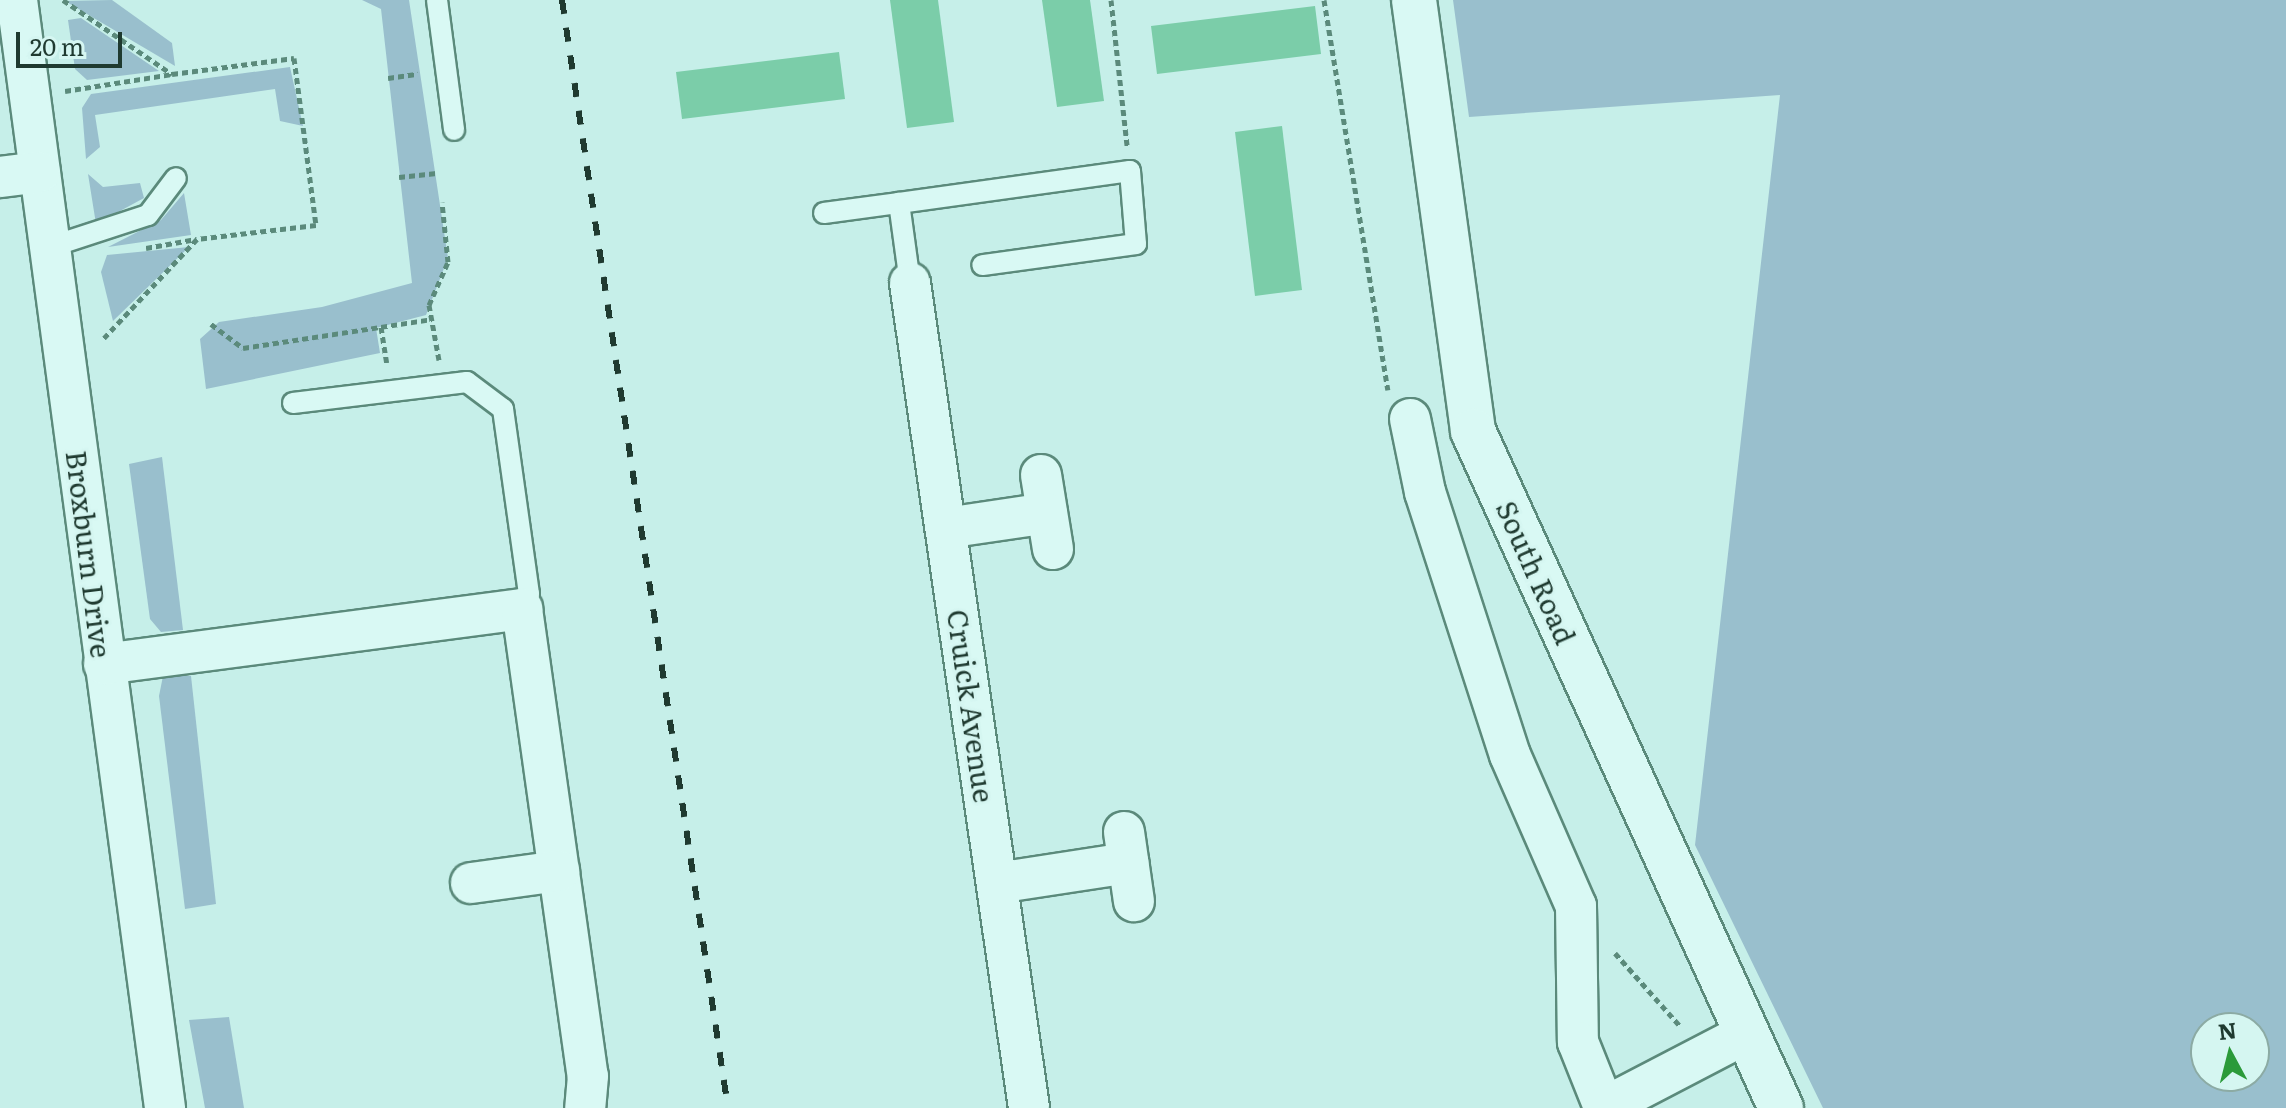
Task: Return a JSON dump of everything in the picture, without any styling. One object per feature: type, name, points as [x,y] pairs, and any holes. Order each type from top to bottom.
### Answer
[{"type":"main road","name":"South Road","points":[[1414,0],[1473,431],[1781,1108]]},
{"type":"street","name":"Broxburn Drive","points":[[17,0],[165,1108]]},
{"type":"street","points":[[0,177],[40,172]]},
{"type":"street","name":"Cruick Avenue","points":[[910,283],[1029,1108]]},
{"type":"street","points":[[1410,419],[1425,492],[1510,755],[1576,906],[1578,1042],[1603,1108],[1745,1034]]},
{"type":"street","points":[[946,528],[1047,512]]},
{"type":"street","points":[[104,664],[522,609],[588,1076],[585,1108]]},
{"type":"street","points":[[997,883],[1129,865]]},
{"type":"street","points":[[471,883],[559,871]]},
{"type":"lane","points":[[437,0],[454,130]]},
{"type":"lane","points":[[824,213],[1130,171],[1136,244],[982,265]]},
{"type":"lane","points":[[50,247],[148,215],[176,178]]},
{"type":"lane","points":[[899,203],[910,283]]},
{"type":"lane","points":[[293,403],[467,382],[503,409],[529,594],[522,609]]},
{"type":"path","points":[[63,0],[172,74]]},
{"type":"path","points":[[1111,0],[1130,171]]},
{"type":"path","points":[[1324,0],[1394,423],[1410,419]]},
{"type":"path","points":[[64,91],[294,58],[316,225],[197,239],[104,338]]},
{"type":"path","points":[[388,78],[422,74]]},
{"type":"path","points":[[399,177],[437,173]]},
{"type":"path","points":[[442,202],[448,262],[429,305],[442,377]]},
{"type":"path","points":[[211,324],[243,348],[432,319]]},
{"type":"path","points":[[1576,906],[1677,1019],[1693,1061]]},
{"type":"shaded area","points":[[112,0],[172,43],[175,66],[65,1]]},
{"type":"shaded area","points":[[362,0],[409,0],[448,258],[426,315],[376,328],[380,353],[206,389],[200,339],[219,322],[322,307],[412,283],[381,9]]},
{"type":"shaded area","points":[[1453,0],[2286,0],[2286,1108],[1823,1108],[1695,845],[1780,95],[1469,117]]},
{"type":"shaded area","points":[[81,18],[159,71],[87,80],[75,69],[68,20]]},
{"type":"shaded area","points":[[290,67],[303,126],[280,121],[275,89],[95,115],[100,147],[86,159],[82,108],[91,94]]},
{"type":"shaded area","points":[[88,174],[103,187],[140,183],[144,198],[96,224]]},
{"type":"shaded area","points":[[184,193],[191,235],[108,247],[161,220]]},
{"type":"shaded area","points":[[189,247],[113,321],[101,272],[107,255]]},
{"type":"shaded area","points":[[162,457],[183,630],[161,632],[150,619],[129,464]]},
{"type":"shaded area","points":[[163,676],[191,676],[216,904],[185,909],[159,696]]},
{"type":"shaded area","points":[[229,1017],[244,1108],[205,1108],[189,1020]]},
{"type":"building","points":[[890,0],[938,0],[954,122],[907,128]]},
{"type":"building","points":[[1042,0],[1090,0],[1104,101],[1057,107]]},
{"type":"building","points":[[1315,6],[1321,54],[1157,74],[1151,26]]},
{"type":"building","points":[[839,52],[845,99],[682,119],[676,72]]},
{"type":"building","points":[[1282,126],[1302,290],[1255,296],[1235,132]]},
{"type":"railway","points":[[562,0],[728,1108]]}]
